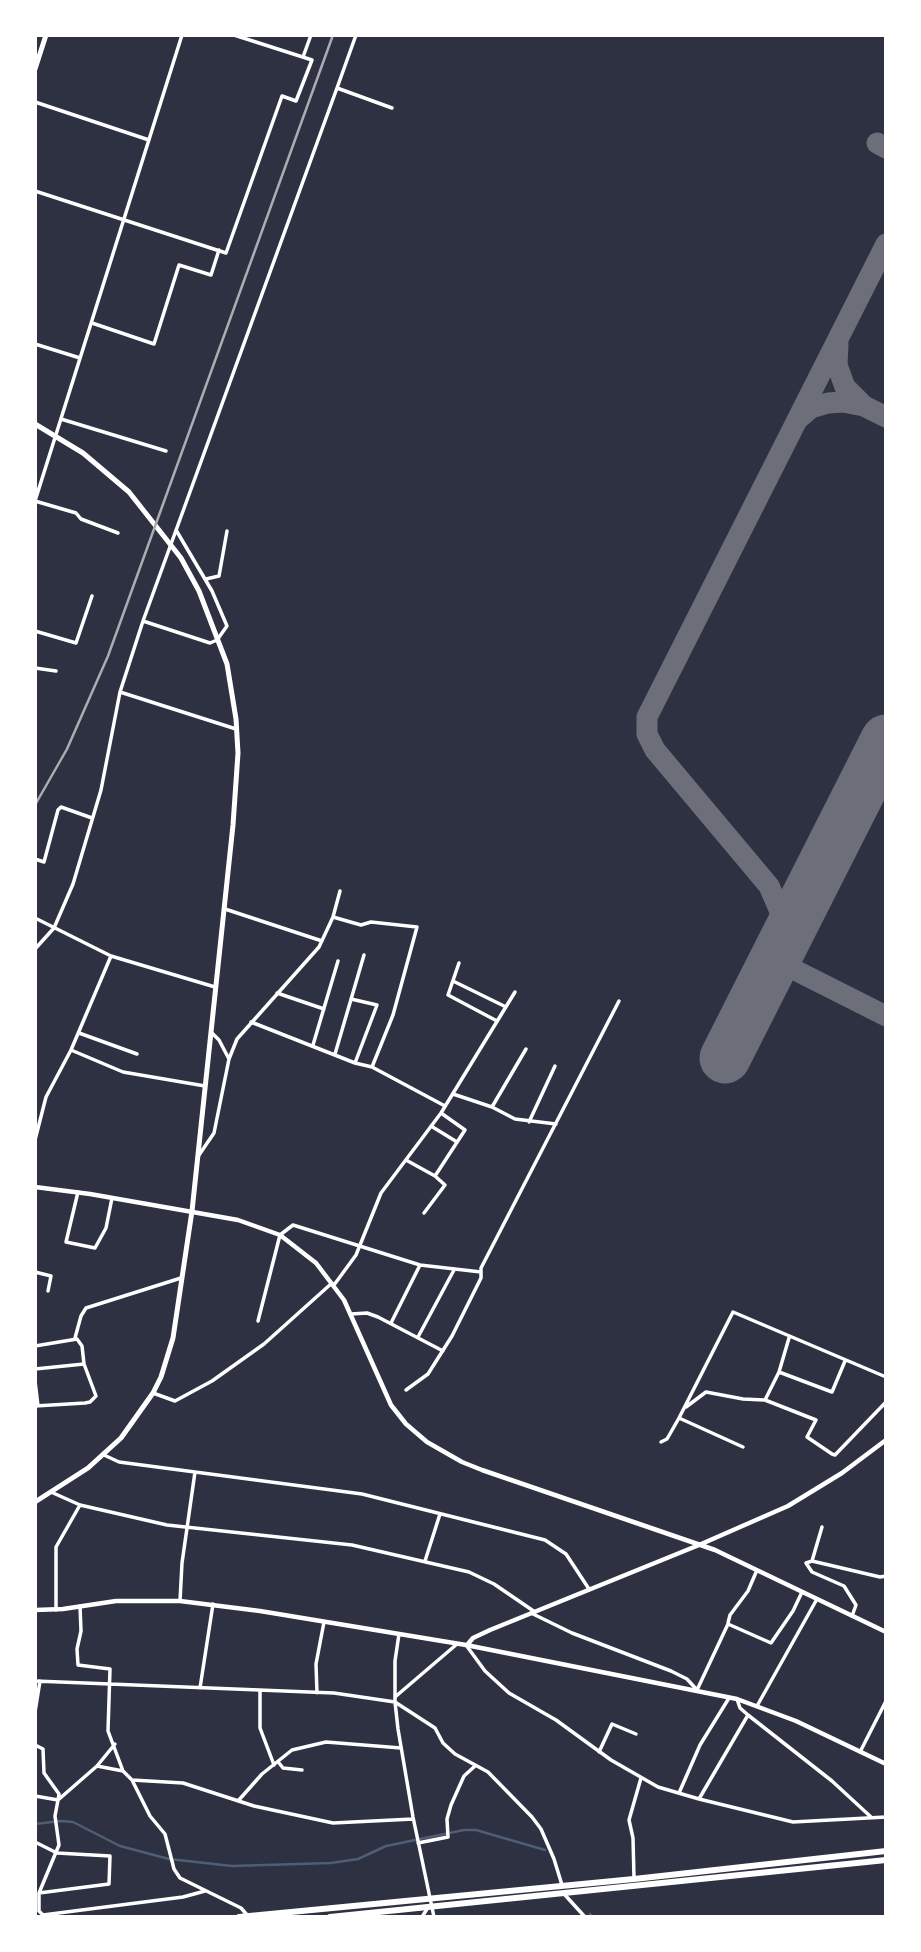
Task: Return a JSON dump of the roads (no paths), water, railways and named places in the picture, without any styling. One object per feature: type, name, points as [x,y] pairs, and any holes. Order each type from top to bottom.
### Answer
[{"type":"highway","points":[[330,1917],[886,1851]]},
{"type":"highway","points":[[239,1917],[429,1897],[563,1889],[886,1860]]},
{"type":"main road","points":[[35,69],[46,35]]},
{"type":"main road","points":[[35,424],[98,464],[143,507],[173,547],[199,591],[227,664],[238,753],[236,802],[192,1211],[173,1338],[161,1377],[131,1426],[88,1468],[35,1502]]},
{"type":"street","points":[[118,533],[81,519],[76,513],[35,500],[182,35]]},
{"type":"street","points":[[35,191],[226,253],[282,96],[296,101],[312,60],[234,35]]},
{"type":"street","points":[[303,57],[311,35]]},
{"type":"street","points":[[35,949],[54,928],[73,884],[101,790],[120,692],[143,621],[356,35]]},
{"type":"street","points":[[337,88],[392,108]]},
{"type":"street","points":[[35,103],[149,140]]},
{"type":"street","points":[[92,323],[154,344],[179,265],[211,275],[219,250]]},
{"type":"street","points":[[35,344],[80,358]]},
{"type":"street","points":[[61,419],[166,451]]},
{"type":"street","points":[[143,621],[210,643],[217,640],[227,626],[206,579],[176,530]]},
{"type":"street","points":[[206,579],[219,576],[227,531]]},
{"type":"street","points":[[35,631],[76,643],[92,596]]},
{"type":"street","points":[[35,668],[56,671]]},
{"type":"street","points":[[120,692],[236,729]]},
{"type":"street","points":[[35,859],[44,862],[61,807],[92,818]]},
{"type":"street","points":[[198,1156],[214,1133],[229,1059],[237,1039],[322,941],[333,917],[340,891]]},
{"type":"street","points":[[224,909],[322,941]]},
{"type":"street","points":[[333,917],[360,925],[371,922],[417,927],[393,1015],[372,1068]]},
{"type":"street","points":[[35,918],[111,956],[215,987]]},
{"type":"street","points":[[335,1054],[364,955]]},
{"type":"street","points":[[35,1140],[46,1097],[79,1033],[111,956]]},
{"type":"street","points":[[313,1045],[338,961]]},
{"type":"street","points":[[459,963],[448,995],[498,1021]]},
{"type":"street","points":[[453,981],[506,1007]]},
{"type":"street","points":[[153,1393],[175,1401],[212,1381],[264,1344],[347,1270],[360,1247],[376,1200],[441,1114],[515,992]]},
{"type":"street","points":[[276,993],[324,1009]]},
{"type":"street","points":[[351,999],[377,1005],[355,1063]]},
{"type":"street","points":[[406,1390],[428,1374],[443,1351],[481,1278],[481,1268],[619,1001]]},
{"type":"street","points":[[251,1022],[372,1068],[445,1106]]},
{"type":"street","points":[[211,1032],[219,1040],[229,1059]]},
{"type":"street","points":[[79,1033],[138,1054]]},
{"type":"street","points":[[492,1107],[526,1049]]},
{"type":"street","points":[[71,1050],[123,1072],[205,1087]]},
{"type":"street","points":[[529,1122],[555,1066]]},
{"type":"street","points":[[453,1094],[492,1107],[514,1119],[556,1124]]},
{"type":"street","points":[[435,1176],[465,1130],[441,1114]]},
{"type":"street","points":[[431,1126],[457,1142]]},
{"type":"street","points":[[405,1159],[445,1185],[424,1213]]},
{"type":"street","points":[[35,1187],[238,1220],[280,1235],[308,1256],[333,1284],[351,1314],[391,1405],[405,1424],[427,1443],[482,1470],[715,1550],[886,1632]]},
{"type":"street","points":[[78,1192],[66,1242],[95,1248],[106,1228],[112,1198]]},
{"type":"street","points":[[258,1321],[280,1235],[293,1225],[420,1265],[481,1272]]},
{"type":"street","points":[[391,1323],[420,1265]]},
{"type":"street","points":[[418,1337],[454,1270]]},
{"type":"street","points":[[35,1272],[51,1276],[48,1291]]},
{"type":"street","points":[[75,1338],[86,1308],[183,1277]]},
{"type":"street","points":[[661,1441],[667,1439],[679,1418],[733,1312],[886,1377]]},
{"type":"street","points":[[351,1314],[367,1314],[391,1323],[443,1351]]},
{"type":"street","points":[[765,1400],[779,1372],[789,1337]]},
{"type":"street","points":[[35,1346],[75,1338]]},
{"type":"street","points":[[35,1381],[36,1406],[85,1404],[94,1399],[95,1390],[85,1364],[82,1346],[75,1338]]},
{"type":"street","points":[[779,1372],[832,1392],[845,1361]]},
{"type":"street","points":[[35,1369],[85,1364]]},
{"type":"street","points":[[684,1408],[706,1392],[765,1400],[816,1420],[807,1437],[835,1455],[886,1402]]},
{"type":"street","points":[[679,1418],[743,1447]]},
{"type":"street","points":[[466,1645],[479,1635],[788,1506],[842,1473],[886,1440]]},
{"type":"street","points":[[104,1455],[119,1462],[362,1494],[545,1540],[566,1554],[589,1589]]},
{"type":"street","points":[[180,1601],[181,1563],[195,1472]]},
{"type":"street","points":[[51,1492],[80,1505],[188,1528],[352,1545],[469,1572],[494,1584],[533,1613],[559,1628],[671,1671],[687,1679],[697,1690]]},
{"type":"street","points":[[56,1610],[56,1547],[80,1505]]},
{"type":"street","points":[[425,1562],[440,1514]]},
{"type":"street","points":[[822,1527],[812,1561],[806,1565],[811,1572],[844,1586],[856,1605],[852,1616]]},
{"type":"street","points":[[812,1561],[880,1577],[886,1576]]},
{"type":"street","points":[[697,1690],[730,1615],[748,1591],[757,1570]]},
{"type":"street","points":[[728,1624],[771,1643],[793,1611],[802,1592]]},
{"type":"street","points":[[757,1706],[817,1599]]},
{"type":"street","points":[[35,1610],[56,1610],[116,1601],[180,1601],[324,1621],[466,1645],[737,1699],[796,1721],[886,1764]]},
{"type":"street","points":[[200,1688],[213,1604]]},
{"type":"street","points":[[80,1606],[78,1665],[110,1669],[108,1731],[115,1744],[122,1771]]},
{"type":"street","points":[[317,1693],[316,1664],[324,1621]]},
{"type":"street","points":[[399,1634],[395,1661],[395,1700],[413,1819],[434,1917]]},
{"type":"street","points":[[395,1700],[457,1644]]},
{"type":"street","points":[[466,1645],[478,1663],[501,1686],[641,1778],[699,1799],[793,1822],[886,1817]]},
{"type":"street","points":[[35,1712],[37,1681],[317,1693],[395,1700],[435,1728],[448,1748],[488,1772],[532,1816],[550,1850],[563,1889],[585,1917]]},
{"type":"street","points":[[260,1691],[260,1728],[276,1763],[283,1768],[302,1770]]},
{"type":"street","points":[[679,1793],[700,1745],[729,1698]]},
{"type":"street","points":[[737,1699],[740,1708],[832,1781],[871,1817]]},
{"type":"street","points":[[860,1752],[886,1701]]},
{"type":"street","points":[[699,1799],[748,1715]]},
{"type":"street","points":[[599,1752],[611,1724],[636,1734]]},
{"type":"street","points":[[238,1801],[250,1786],[292,1750],[326,1742],[401,1748]]},
{"type":"street","points":[[58,1800],[97,1766],[115,1744]]},
{"type":"street","points":[[35,1745],[43,1749],[44,1773],[59,1794],[56,1821],[60,1845],[39,1893],[38,1911],[43,1915],[183,1897],[205,1891]]},
{"type":"street","points":[[418,1840],[448,1836],[451,1805],[464,1776],[476,1765]]},
{"type":"street","points":[[97,1766],[122,1771],[132,1780],[144,1806],[165,1834],[180,1878],[241,1908],[248,1916]]},
{"type":"street","points":[[634,1879],[633,1838],[629,1820],[641,1778]]},
{"type":"street","points":[[132,1780],[183,1783],[238,1801],[333,1823],[413,1819]]},
{"type":"street","points":[[35,1796],[58,1800]]},
{"type":"street","points":[[35,1842],[57,1853],[110,1856],[108,1884],[39,1893]]},
{"type":"street","points":[[422,1917],[430,1907]]},
{"type":"waterway","points":[[35,1824],[73,1822],[120,1846],[169,1859],[232,1866],[331,1863],[358,1859],[386,1846],[464,1830],[476,1830],[545,1850]]},
{"type":"waterway","points":[[590,1914],[593,1917]]},
{"type":"railway","points":[[35,805],[67,749],[108,656],[333,35]]}]
